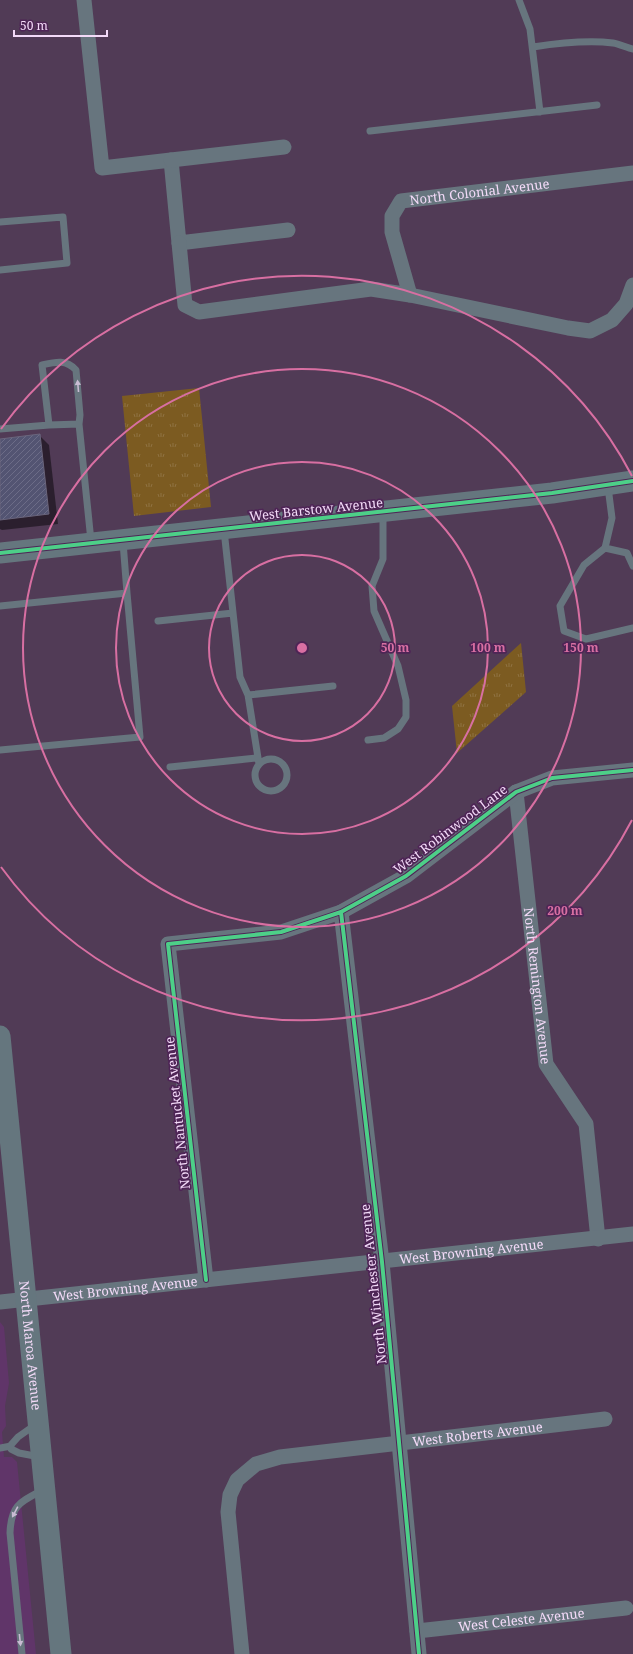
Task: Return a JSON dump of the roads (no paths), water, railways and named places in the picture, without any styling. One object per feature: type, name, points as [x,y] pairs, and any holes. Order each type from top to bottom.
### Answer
[{"type":"street","points":[[84,0],[102,168],[284,147]]},
{"type":"street","points":[[170,160],[185,305],[198,312],[371,289],[410,295],[568,328],[590,330],[612,320],[626,304],[633,285]]},
{"type":"street","name":"North Colonial Avenue","points":[[410,295],[392,232],[392,216],[401,201],[633,173]]},
{"type":"street","points":[[179,243],[288,230]]},
{"type":"street","name":"West Barstow Avenue","points":[[0,553],[552,492],[633,481]]},
{"type":"street","name":"West Robinwood Lane","points":[[168,944],[281,932],[341,912],[406,876],[516,792],[552,778],[633,770]]},
{"type":"street","name":"North Remington Avenue","points":[[516,792],[546,1064],[586,1124],[598,1239]]},
{"type":"street","name":"North Winchester Avenue","points":[[341,912],[382,1262],[417,1631],[417,1653]]},
{"type":"street","name":"North Nantucket Avenue","points":[[168,944],[206,1280]]},
{"type":"street","name":"North Maroa Avenue","points":[[0,1036],[5,1132],[26,1299],[62,1654]]},
{"type":"street","name":"West Browning Avenue","points":[[0,1302],[598,1239],[633,1234]]},
{"type":"street","name":"West Roberts Avenue","points":[[242,1654],[228,1512],[230,1495],[237,1480],[256,1464],[280,1457],[605,1419]]},
{"type":"street","name":"West Celeste Avenue","points":[[417,1631],[626,1608]]},
{"type":"lane","points":[[519,0],[530,30],[540,112]]},
{"type":"lane","points":[[533,47],[555,43],[600,42],[615,43],[633,50]]},
{"type":"lane","points":[[370,131],[597,105]]},
{"type":"lane","points":[[0,222],[63,217],[67,263],[0,269]]},
{"type":"lane","points":[[49,425],[42,365],[58,361],[71,365],[76,370],[80,415],[79,424],[92,543]]},
{"type":"lane","points":[[0,429],[79,424]]},
{"type":"lane","points":[[608,484],[612,518],[605,548],[584,565],[560,606],[564,631],[586,639],[633,628]]},
{"type":"lane","points":[[368,740],[384,738],[398,729],[406,717],[406,700],[398,666],[374,611],[372,586],[383,559],[383,511]]},
{"type":"lane","points":[[170,767],[258,761],[262,761],[273,759],[282,764],[286,773],[286,778],[281,787],[271,791],[266,790],[258,784],[255,774],[258,761],[248,695],[240,677],[224,529]]},
{"type":"lane","points":[[0,750],[140,737],[123,540]]},
{"type":"lane","points":[[605,548],[627,553],[633,566]]},
{"type":"lane","points":[[0,606],[127,593]]},
{"type":"lane","points":[[158,621],[232,614]]},
{"type":"lane","points":[[248,695],[333,686]]},
{"type":"lane","points":[[0,1448],[11,1446],[18,1437],[38,1423]]},
{"type":"lane","points":[[11,1446],[11,1449],[17,1452],[42,1457]]},
{"type":"lane","points":[[22,1654],[10,1533],[11,1520],[16,1508],[21,1502],[45,1489]]}]
